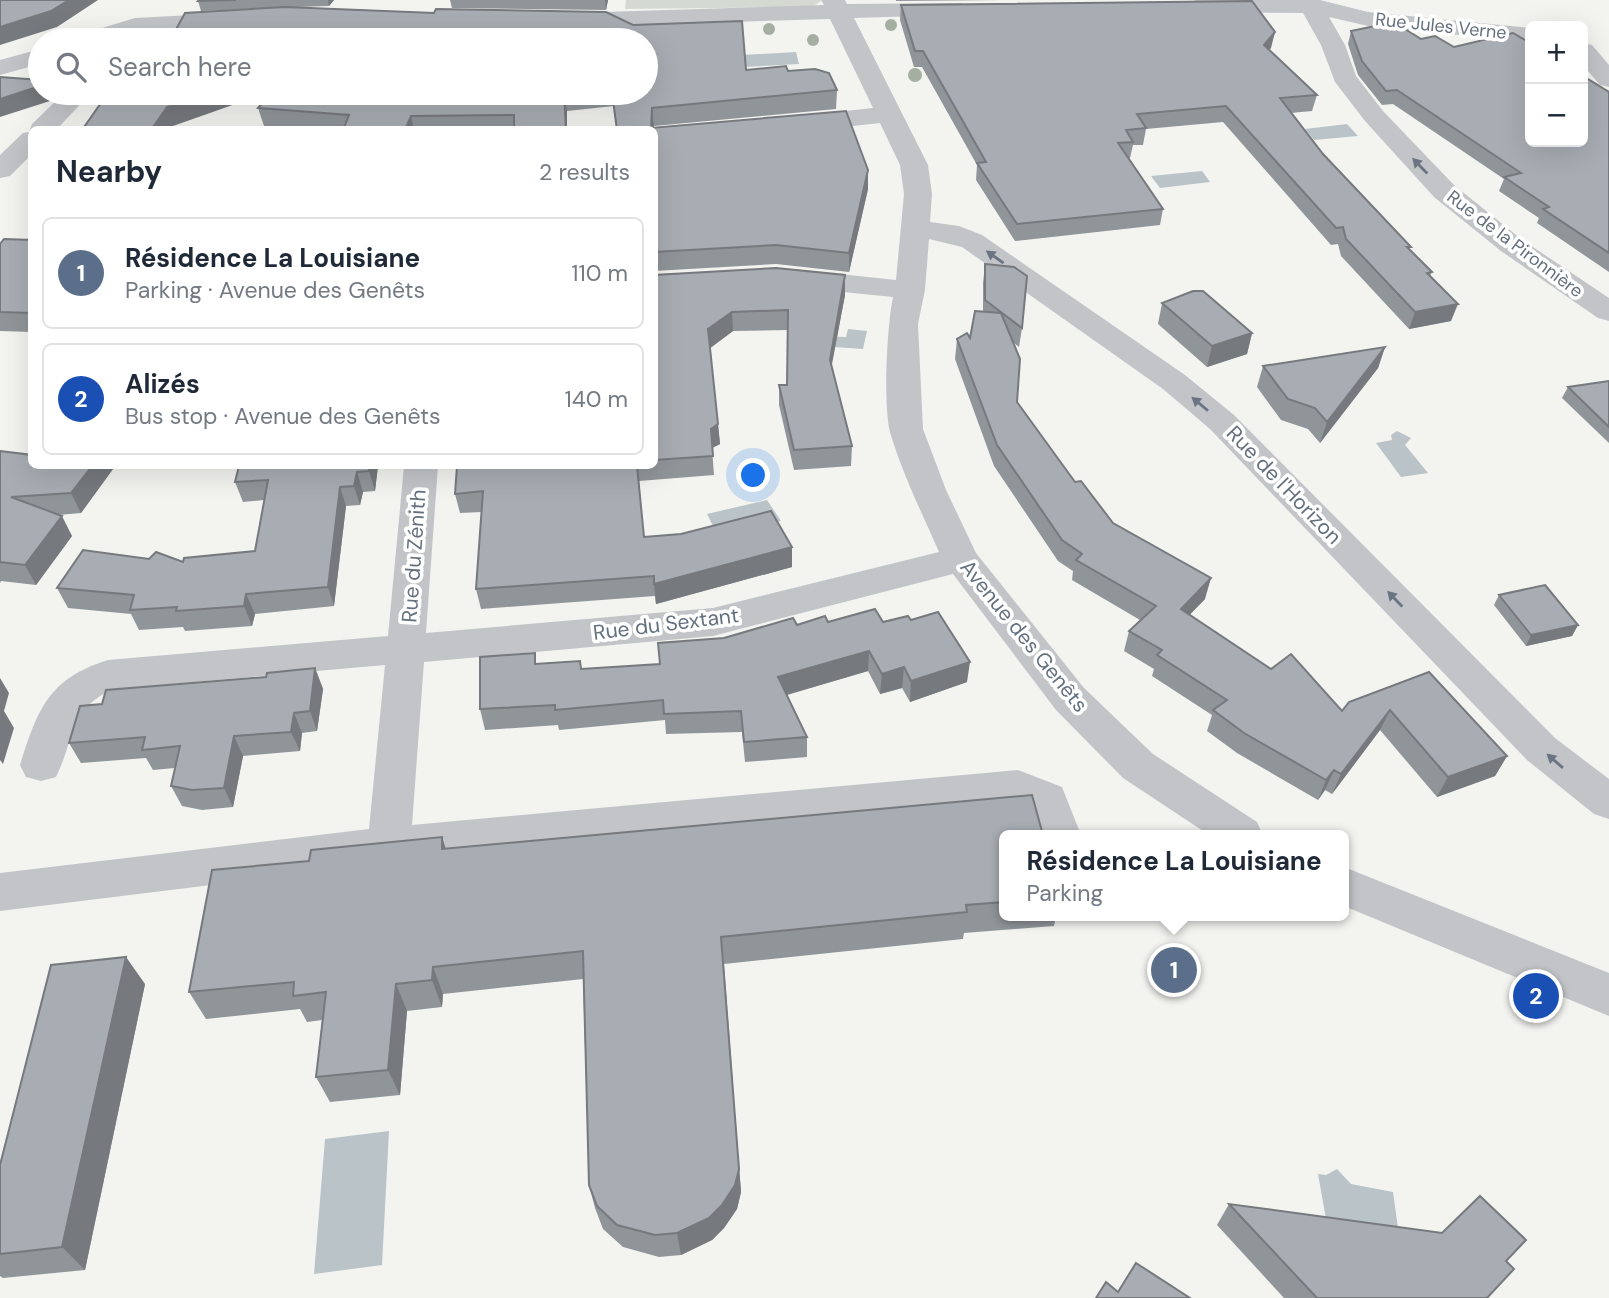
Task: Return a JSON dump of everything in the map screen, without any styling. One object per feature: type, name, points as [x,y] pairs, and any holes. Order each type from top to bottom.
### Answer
[{"type":"street","points":[[139,28],[175,0]]},
{"type":"street","name":"Rue Jules Verne","points":[[1177,5],[1310,3],[1368,19],[1525,35]]},
{"type":"street","name":"Rue de la Pironnière","points":[[1310,3],[1333,45],[1344,77],[1374,116],[1444,191],[1460,207],[1511,245],[1609,312]]},
{"type":"street","points":[[545,20],[837,6],[981,8]]},
{"type":"street","name":"Avenue des Genêts","points":[[837,6],[914,165],[918,194],[916,229],[910,290],[903,324],[906,429],[929,490],[961,559],[1070,699],[1138,766],[1213,829]]},
{"type":"street","points":[[174,28],[251,19]]},
{"type":"street","points":[[1588,39],[1609,39]]},
{"type":"street","points":[[1588,56],[1609,80]]},
{"type":"street","points":[[0,68],[28,60]]},
{"type":"street","points":[[45,126],[66,105]]},
{"type":"street","points":[[774,127],[890,114]]},
{"type":"street","points":[[0,170],[28,143]]},
{"type":"street","name":"Rue de l'Horizon","points":[[916,229],[941,231],[972,241],[1174,382],[1222,422],[1541,749],[1609,802]]},
{"type":"street","points":[[765,276],[910,290]]},
{"type":"street","name":"Rue du Zénith","points":[[407,647],[421,469]]},
{"type":"street","name":"Rue du Sextant","points":[[41,765],[58,712],[69,695],[86,683],[108,675],[713,622],[961,559]]},
{"type":"street","points":[[389,845],[407,647]]},
{"type":"street","points":[[0,892],[389,845],[1018,787],[1047,799],[1058,830]]},
{"type":"street","points":[[1349,888],[1609,995]]},
{"type":"shaded area","points":[[626,0],[821,1],[812,7],[625,9]]},
{"type":"shaded area","points":[[796,52],[799,64],[744,67],[742,55]]},
{"type":"shaded area","points":[[1347,124],[1358,136],[1314,140],[1305,129]]},
{"type":"shaded area","points":[[1202,171],[1210,182],[1160,188],[1151,176]]},
{"type":"shaded area","points":[[848,329],[867,331],[863,349],[820,346],[820,336],[846,337]]},
{"type":"shaded area","points":[[1397,431],[1411,438],[1405,445],[1428,473],[1401,477],[1376,443],[1392,440],[1391,435]]},
{"type":"shaded area","points":[[767,500],[781,521],[718,536],[707,514]]},
{"type":"shaded area","points":[[389,1131],[382,1265],[314,1274],[325,1139]]},
{"type":"shaded area","points":[[1337,1169],[1351,1184],[1393,1192],[1398,1228],[1326,1219],[1318,1174],[1326,1175]]},
{"type":"building","points":[[0,0],[69,0],[51,11],[0,27]]},
{"type":"building","points":[[1252,1],[1275,32],[1264,45],[1317,95],[1280,98],[1323,154],[1411,247],[1407,247],[1432,272],[1427,273],[1458,304],[1415,312],[1346,239],[1343,227],[1336,228],[1226,106],[1137,114],[1146,128],[1126,130],[1133,142],[1118,143],[1163,209],[1017,224],[977,163],[986,162],[923,51],[915,51],[901,5]]},
{"type":"building","points":[[285,7],[434,13],[436,9],[606,12],[633,25],[742,21],[746,70],[786,66],[788,71],[815,69],[829,73],[837,90],[652,108],[651,126],[616,126],[614,105],[658,105],[658,28],[177,28],[185,13]]},
{"type":"building","points":[[1394,22],[1421,39],[1435,36],[1454,47],[1513,33],[1525,40],[1525,147],[1588,147],[1588,79],[1609,92],[1609,253],[1543,209],[1549,207],[1504,177],[1521,173],[1397,90],[1386,91],[1362,61],[1351,31]]},
{"type":"building","points":[[0,77],[28,79],[28,90],[0,99]]},
{"type":"building","points":[[100,105],[173,105],[167,107],[154,126],[85,126]]},
{"type":"building","points":[[261,105],[565,105],[566,126],[514,126],[514,115],[411,116],[407,126],[345,126],[349,115],[258,108]]},
{"type":"building","points":[[846,111],[868,170],[849,253],[776,245],[658,252],[658,127]]},
{"type":"building","points":[[4,239],[28,240],[28,313],[0,312],[0,244]]},
{"type":"building","points":[[985,264],[1014,267],[1027,276],[1022,328],[985,300]]},
{"type":"building","points":[[776,268],[845,275],[830,360],[852,446],[794,450],[779,385],[787,385],[788,310],[732,312],[708,329],[718,424],[711,429],[713,456],[658,460],[658,275]]},
{"type":"building","points":[[1193,291],[1203,291],[1252,333],[1212,346],[1162,303]]},
{"type":"building","points":[[975,311],[1001,313],[1020,359],[1017,402],[1075,482],[1081,481],[1113,523],[1211,578],[1181,609],[1271,669],[1291,654],[1342,711],[1349,702],[1429,672],[1507,756],[1448,777],[1390,710],[1341,774],[1334,770],[1326,780],[1244,733],[1213,710],[1227,700],[1157,655],[1162,650],[1129,631],[1156,606],[1076,560],[1082,554],[1062,540],[997,445],[957,339],[967,333],[970,338]]},
{"type":"building","points":[[1385,347],[1327,422],[1315,408],[1288,399],[1263,366]]},
{"type":"building","points":[[1609,381],[1609,427],[1568,387]]},
{"type":"building","points":[[0,451],[28,454],[28,469],[90,469],[71,493],[11,497],[62,516],[25,565],[0,562]]},
{"type":"building","points":[[238,469],[369,469],[357,472],[354,486],[340,487],[328,587],[246,594],[244,606],[176,611],[177,607],[130,610],[134,595],[57,588],[83,550],[149,559],[156,552],[183,562],[184,558],[255,551],[268,480],[235,482]]},
{"type":"building","points":[[457,469],[637,469],[644,537],[681,534],[771,511],[792,547],[654,584],[654,576],[476,589],[483,491],[455,494]]},
{"type":"building","points":[[1545,585],[1578,625],[1531,635],[1499,595]]},
{"type":"building","points":[[875,609],[883,622],[908,616],[911,620],[938,612],[970,662],[911,681],[904,667],[882,674],[869,651],[778,677],[807,737],[744,742],[741,711],[664,714],[663,700],[555,710],[555,705],[480,709],[480,657],[535,653],[535,664],[580,661],[581,669],[660,664],[658,643],[724,638],[793,618],[797,625],[825,616],[828,622]]},
{"type":"building","points":[[315,668],[310,711],[294,713],[291,732],[234,736],[224,788],[192,790],[171,786],[180,746],[142,750],[145,737],[69,743],[80,706],[102,704],[106,690],[266,677],[267,673]]},
{"type":"building","points":[[1032,795],[1042,830],[999,830],[999,902],[966,905],[967,912],[721,937],[739,1169],[735,1185],[722,1205],[709,1218],[677,1233],[655,1235],[617,1225],[597,1206],[589,1185],[583,951],[433,967],[432,980],[396,984],[388,1070],[316,1077],[326,992],[293,996],[294,982],[189,992],[212,870],[309,861],[311,850],[442,837],[442,849]]},
{"type":"building","points":[[126,957],[62,1247],[0,1254],[0,1165],[51,965]]},
{"type":"building","points":[[1480,1196],[1526,1240],[1506,1261],[1514,1269],[1487,1298],[1317,1298],[1229,1204],[1442,1233]]},
{"type":"building","points":[[1136,1263],[1190,1298],[1096,1298],[1106,1282],[1118,1292]]},
{"type":"place","name":"Résidence La Louisiane","points":[[1174,970]]},
{"type":"place","name":"Alizés","points":[[1536,996]]}]
